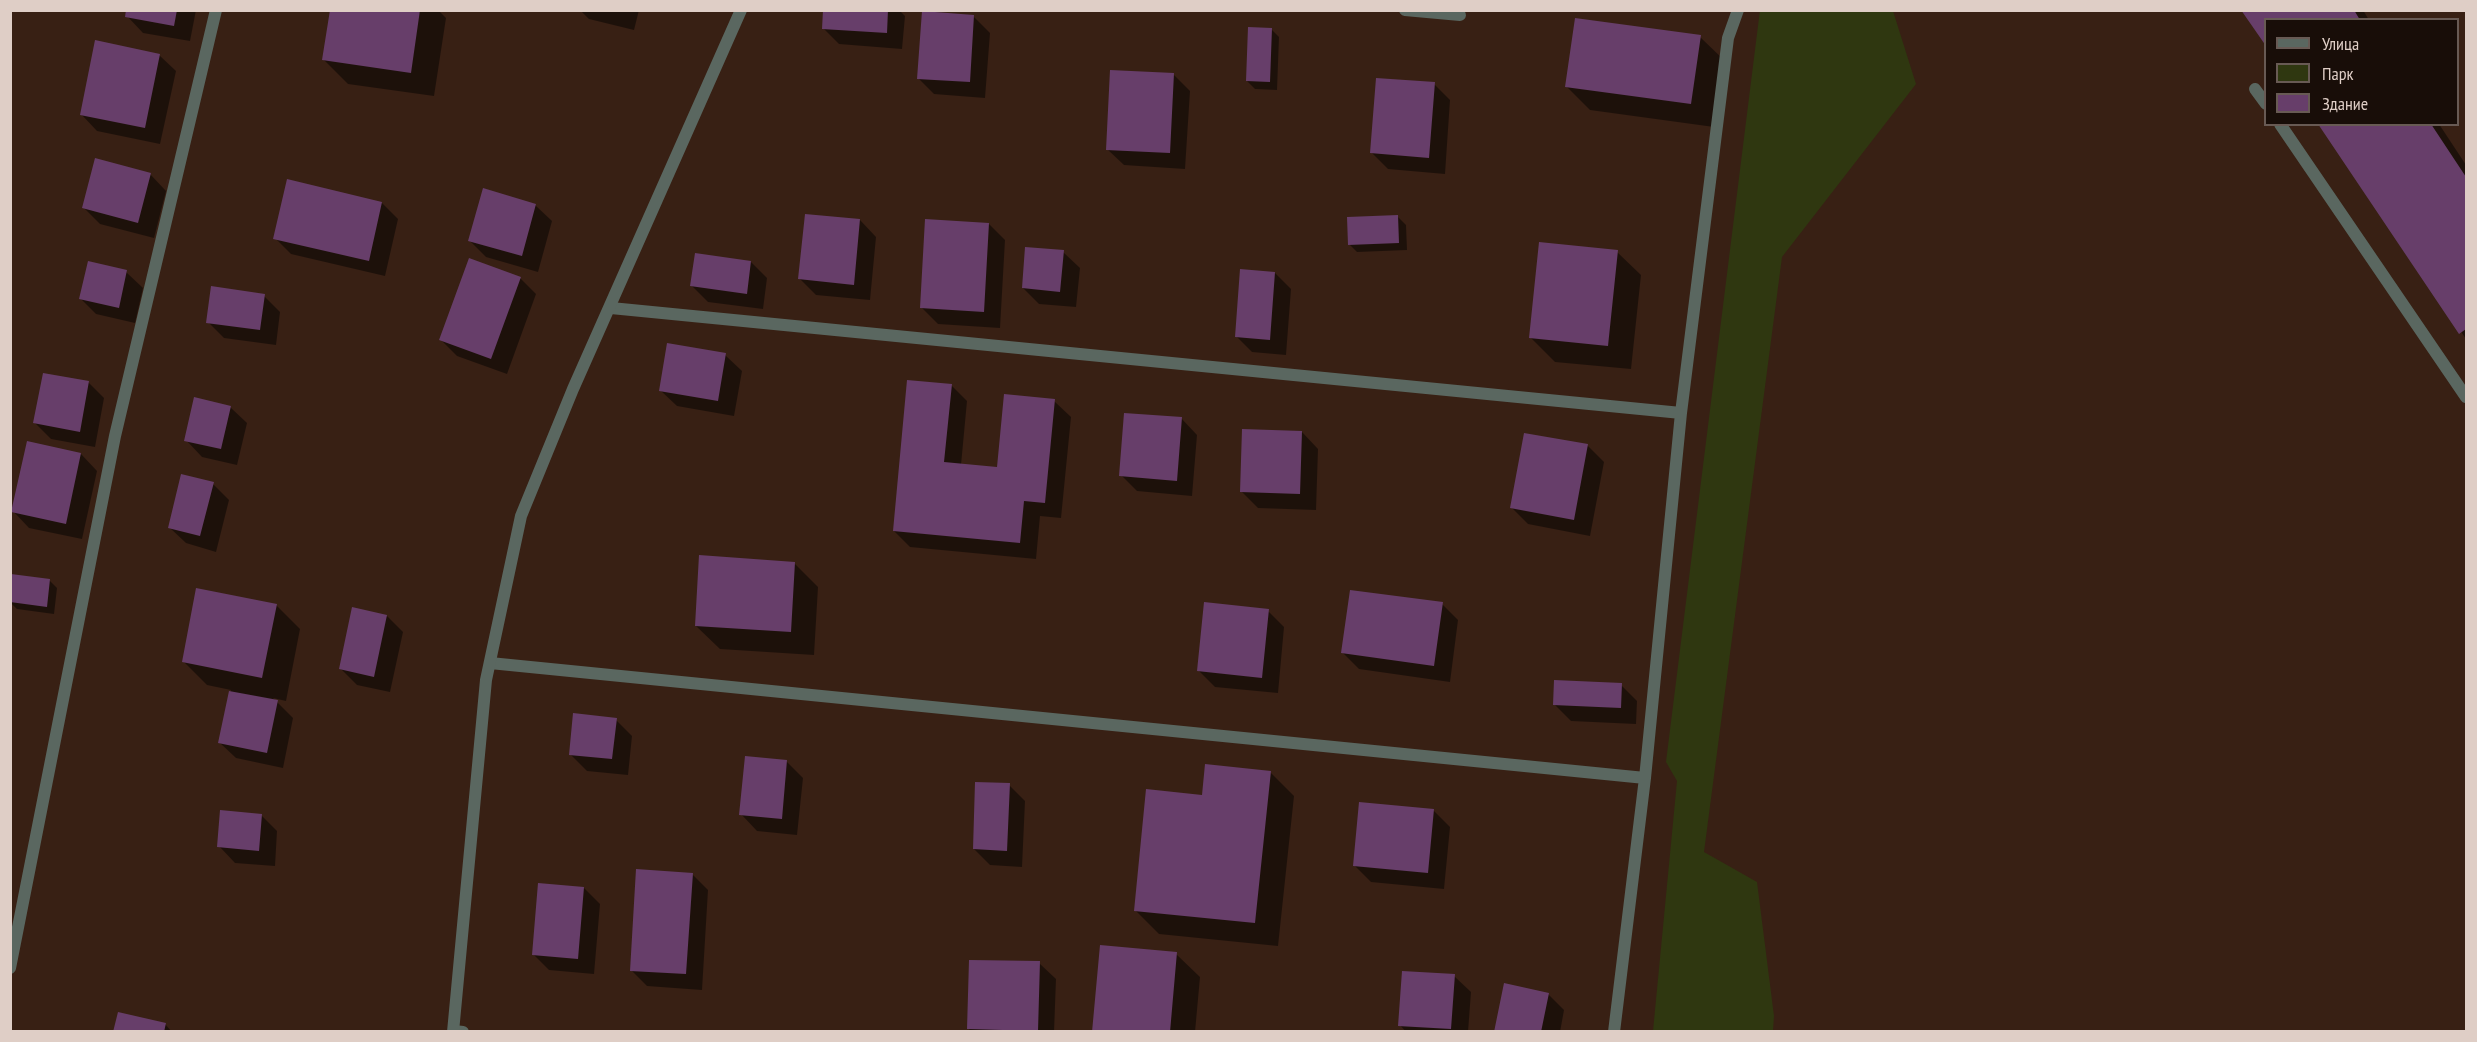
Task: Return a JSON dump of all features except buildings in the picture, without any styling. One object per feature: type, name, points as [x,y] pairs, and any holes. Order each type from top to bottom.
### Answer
[{"type":"street","points":[[10,968],[115,436],[216,10]]},
{"type":"street","points":[[457,1031],[486,680],[521,516],[573,389],[611,308],[741,10]]},
{"type":"street","points":[[1405,10],[1460,15]]},
{"type":"street","points":[[1614,1032],[1645,778],[1681,413],[1728,38],[1738,10]]},
{"type":"street","points":[[2255,88],[2264,102]]},
{"type":"street","points":[[2281,126],[2466,397]]},
{"type":"street","points":[[611,308],[1681,413]]},
{"type":"street","points":[[490,663],[1645,778]]},
{"type":"green space","points":[[1760,10],[1893,11],[1916,84],[1782,257],[1704,852],[1757,882],[1774,1016],[1773,1031],[1653,1031],[1677,781],[1666,762]]}]
